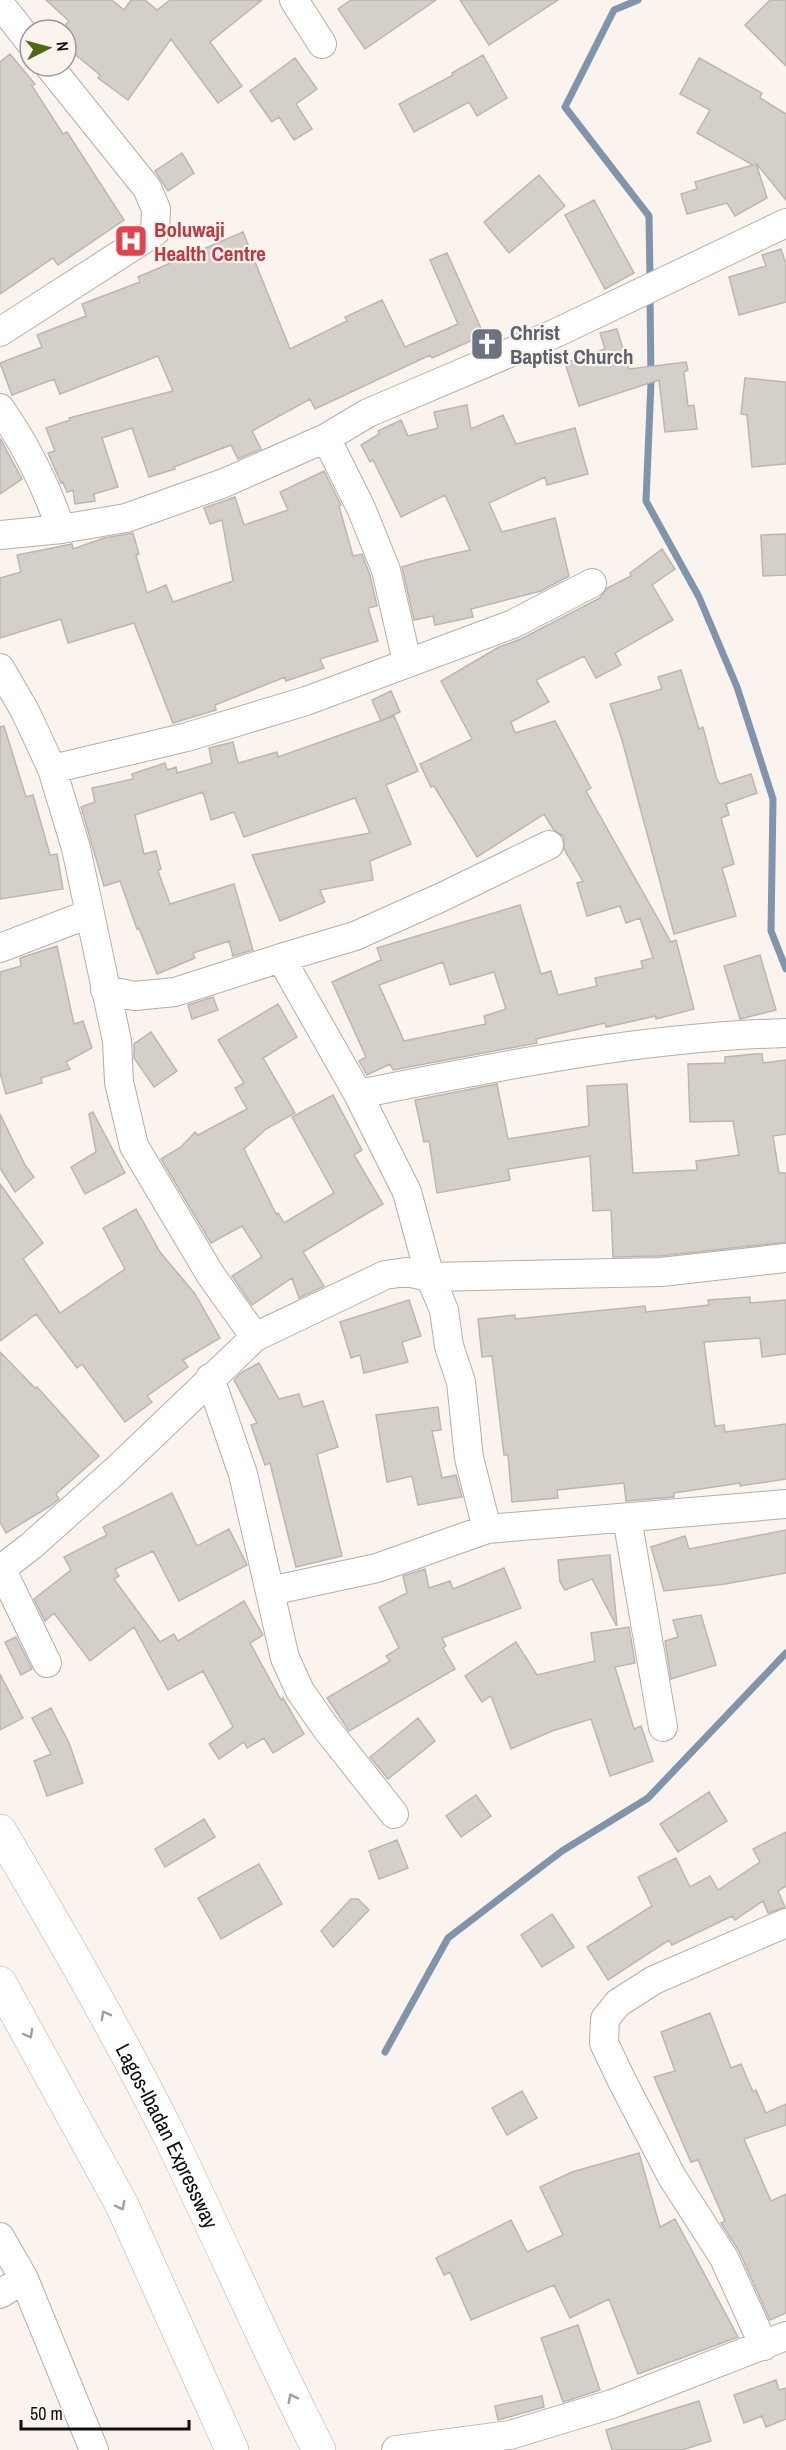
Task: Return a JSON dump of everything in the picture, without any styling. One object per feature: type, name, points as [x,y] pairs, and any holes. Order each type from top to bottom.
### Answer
[{"type":"highway","name":"Lagos-Ibadan Expressway","points":[[0,1830],[63,1938],[170,2136],[288,2389],[319,2450]]},
{"type":"highway","points":[[0,1983],[122,2205],[232,2450]]},
{"type":"street","points":[[294,0],[322,44]]},
{"type":"street","points":[[0,4],[18,27]]},
{"type":"street","points":[[0,332],[156,232],[156,209],[147,188],[59,78]]},
{"type":"street","points":[[0,535],[61,529],[126,518],[279,461],[326,438],[368,413],[556,333],[786,223]]},
{"type":"street","points":[[0,408],[14,428],[46,487],[61,529]]},
{"type":"street","points":[[326,438],[361,508],[386,570],[407,662]]},
{"type":"street","points":[[52,769],[187,737],[306,701],[513,624],[592,583]]},
{"type":"street","points":[[0,668],[25,711],[52,769],[76,848],[117,1041],[119,1082],[134,1146],[210,1274],[255,1337]]},
{"type":"street","points":[[105,990],[135,996],[175,992],[355,936],[549,845]]},
{"type":"street","points":[[0,948],[89,914]]},
{"type":"street","points":[[281,958],[358,1094],[407,1192],[430,1277],[444,1311],[449,1346],[462,1382],[469,1458],[487,1529]]},
{"type":"street","points":[[358,1094],[542,1058],[639,1043],[730,1035],[786,1033]]},
{"type":"street","points":[[47,1663],[1,1568],[31,1546],[115,1471],[255,1337],[385,1275],[406,1272],[430,1277],[661,1272],[786,1258]]},
{"type":"street","points":[[210,1378],[243,1474],[285,1658],[300,1691],[326,1728],[394,1814]]},
{"type":"street","points":[[270,1591],[378,1568],[487,1529],[786,1504]]},
{"type":"street","points":[[627,1518],[663,1726]]},
{"type":"street","points":[[396,2450],[513,2442],[775,2341],[672,2177],[604,2043],[605,2019],[618,2003],[654,1980],[786,1923]]},
{"type":"street","points":[[0,2237],[24,2278],[94,2450]]},
{"type":"street","points":[[0,2294],[24,2278]]},
{"type":"building","points":[[46,0],[112,0],[124,10],[131,0],[145,0],[157,10],[170,0],[262,0],[210,42],[242,86],[218,103],[171,39],[128,100],[98,78],[100,75],[78,57],[78,18],[66,18]]},
{"type":"building","points":[[351,0],[436,0],[365,49],[338,9]]},
{"type":"building","points":[[460,0],[558,0],[489,45]]},
{"type":"building","points":[[770,0],[786,0],[786,66],[745,25]]},
{"type":"building","points":[[10,54],[18,64],[18,78],[30,78],[35,84],[32,86],[63,134],[67,132],[124,220],[58,265],[53,258],[0,294],[0,62]]},
{"type":"building","points":[[483,55],[507,98],[477,116],[469,102],[414,132],[399,104],[453,75],[452,73]]},
{"type":"building","points":[[295,58],[317,89],[296,104],[312,129],[294,140],[279,117],[272,122],[250,91]]},
{"type":"building","points":[[699,58],[762,93],[760,98],[786,114],[786,200],[756,163],[767,198],[735,216],[727,203],[687,214],[681,194],[697,189],[695,182],[753,165],[697,133],[710,110],[680,94]]},
{"type":"building","points":[[182,153],[194,173],[168,191],[155,171]]},
{"type":"building","points":[[539,175],[565,206],[509,253],[484,222]]},
{"type":"building","points":[[594,200],[634,273],[605,289],[565,215]]},
{"type":"building","points":[[243,232],[290,349],[347,321],[345,317],[382,300],[405,347],[458,324],[430,260],[447,253],[484,335],[432,358],[430,355],[315,409],[310,399],[252,431],[261,449],[238,459],[231,445],[174,467],[175,469],[149,477],[132,428],[102,438],[118,487],[94,494],[95,501],[75,504],[73,490],[67,492],[48,453],[55,451],[46,428],[70,420],[69,418],[173,391],[158,356],[60,394],[54,379],[12,395],[0,363],[42,347],[37,335],[86,316],[82,304],[140,282],[138,277]]},
{"type":"building","points":[[781,249],[786,264],[786,302],[739,315],[729,277],[766,266],[762,255]]},
{"type":"building","points":[[617,329],[629,369],[686,362],[688,370],[684,372],[688,406],[694,405],[697,429],[665,432],[659,380],[579,406],[565,363],[605,349],[600,333]]},
{"type":"building","points":[[745,378],[786,382],[786,464],[752,467],[747,415],[741,414]]},
{"type":"building","points":[[467,405],[471,429],[503,415],[516,444],[575,428],[588,474],[547,485],[545,477],[489,503],[502,532],[555,518],[569,576],[541,591],[471,609],[473,617],[435,625],[433,616],[414,620],[402,567],[470,550],[445,495],[401,517],[373,460],[370,462],[361,445],[379,434],[378,431],[401,420],[408,436],[438,428],[434,412]]},
{"type":"building","points":[[0,438],[22,479],[0,494]]},
{"type":"building","points":[[324,471],[341,505],[339,506],[353,556],[362,554],[370,575],[377,606],[368,608],[378,641],[320,659],[324,668],[286,681],[285,677],[215,705],[216,710],[173,723],[134,623],[68,643],[61,619],[0,638],[0,578],[21,572],[17,555],[72,544],[73,549],[104,538],[133,533],[139,554],[136,555],[147,593],[166,585],[173,602],[233,581],[222,520],[210,524],[204,508],[235,497],[244,525],[288,510],[280,492]]},
{"type":"building","points":[[786,534],[786,575],[763,576],[761,535]]},
{"type":"building","points":[[662,549],[675,569],[652,585],[673,620],[615,653],[621,665],[596,678],[584,656],[536,680],[549,702],[511,722],[515,733],[555,721],[591,788],[586,791],[671,942],[676,940],[694,1009],[656,1019],[656,1016],[606,1027],[605,1023],[536,1039],[537,1043],[393,1070],[390,1064],[367,1075],[359,1061],[366,1057],[332,982],[381,960],[377,948],[520,905],[541,974],[551,971],[558,995],[597,986],[595,978],[643,968],[641,961],[653,958],[640,918],[626,923],[620,906],[587,916],[577,883],[583,881],[564,849],[564,837],[553,829],[544,814],[477,857],[434,786],[431,787],[420,764],[472,739],[441,681],[499,647],[521,639],[600,598],[607,588],[631,576],[630,573]],"holes":[[[443,962],[450,985],[494,972],[506,1009],[484,1016],[486,1024],[404,1041],[379,985]]]},
{"type":"building","points":[[681,670],[699,729],[703,727],[717,780],[720,784],[751,774],[757,793],[726,804],[729,815],[721,818],[734,864],[722,868],[736,916],[674,934],[622,740],[610,704],[662,689],[658,677]]},
{"type":"building","points":[[391,691],[400,712],[381,721],[372,700]]},
{"type":"building","points":[[394,716],[418,771],[386,785],[411,844],[370,861],[373,880],[320,890],[325,902],[280,921],[252,855],[370,833],[355,798],[244,837],[234,812],[211,820],[203,792],[135,815],[144,854],[156,851],[161,869],[158,871],[170,904],[234,884],[253,950],[233,956],[229,941],[193,953],[195,958],[157,974],[139,928],[137,929],[120,881],[104,886],[81,807],[95,802],[92,788],[133,779],[132,774],[165,763],[167,770],[176,767],[177,773],[212,763],[209,748],[233,742],[238,763],[277,752],[278,757]]},
{"type":"building","points":[[4,726],[26,797],[33,795],[50,855],[57,854],[63,889],[0,899],[0,727]]},
{"type":"building","points":[[57,946],[74,1024],[83,1021],[92,1048],[66,1062],[70,1069],[41,1078],[42,1083],[6,1094],[0,1073],[0,972],[21,966],[20,958]]},
{"type":"building","points":[[760,955],[776,1010],[740,1019],[724,966]]},
{"type":"building","points":[[213,997],[218,1010],[192,1019],[188,1005]]},
{"type":"building","points":[[278,1004],[297,1037],[263,1058],[295,1113],[266,1129],[244,1149],[276,1214],[278,1213],[284,1223],[334,1193],[292,1117],[333,1095],[362,1150],[354,1155],[383,1204],[303,1252],[324,1286],[299,1298],[292,1278],[252,1305],[232,1276],[262,1257],[242,1226],[211,1243],[161,1159],[181,1147],[195,1132],[198,1135],[247,1109],[235,1088],[244,1083],[218,1040]]},
{"type":"building","points":[[151,1032],[177,1071],[154,1087],[134,1058],[134,1044]]},
{"type":"building","points":[[762,1054],[763,1063],[786,1060],[786,1134],[773,1136],[779,1173],[786,1173],[786,1242],[660,1256],[613,1257],[611,1210],[593,1211],[590,1156],[508,1169],[510,1180],[437,1193],[429,1141],[424,1142],[415,1100],[497,1084],[508,1139],[589,1126],[587,1086],[627,1084],[633,1173],[697,1170],[696,1161],[739,1155],[733,1121],[690,1122],[688,1064],[725,1063],[725,1057]]},
{"type":"building","points":[[93,1112],[125,1173],[85,1194],[71,1167],[96,1152],[89,1114]]},
{"type":"building","points":[[0,1114],[25,1165],[34,1177],[15,1192],[0,1168]]},
{"type":"building","points":[[0,1184],[43,1243],[23,1259],[60,1313],[125,1269],[103,1228],[136,1209],[160,1252],[195,1294],[220,1338],[183,1360],[188,1367],[147,1396],[152,1402],[125,1422],[82,1364],[77,1368],[36,1314],[0,1341]]},
{"type":"building","points":[[750,1297],[750,1303],[786,1300],[786,1354],[762,1357],[760,1338],[704,1342],[715,1426],[724,1425],[725,1432],[786,1424],[786,1479],[674,1493],[674,1497],[626,1501],[624,1483],[557,1490],[558,1498],[512,1502],[508,1455],[504,1455],[492,1356],[482,1357],[478,1319],[515,1315],[515,1319],[645,1306],[646,1312],[709,1305],[708,1300]]},
{"type":"building","points":[[409,1300],[421,1336],[402,1342],[408,1362],[364,1373],[360,1355],[351,1358],[340,1322]]},
{"type":"building","points":[[0,1352],[35,1388],[37,1387],[99,1456],[56,1494],[59,1499],[52,1505],[6,1533],[0,1522]]},
{"type":"building","points":[[259,1363],[279,1399],[299,1394],[303,1407],[323,1401],[338,1447],[317,1454],[342,1556],[296,1567],[270,1463],[265,1465],[251,1425],[257,1423],[234,1380],[242,1372]]},
{"type":"building","points":[[438,1407],[441,1430],[432,1431],[442,1478],[456,1475],[462,1497],[418,1505],[412,1476],[387,1482],[376,1415]]},
{"type":"building","points":[[172,1493],[197,1546],[229,1529],[247,1565],[179,1601],[153,1551],[115,1569],[119,1576],[114,1579],[160,1642],[174,1634],[178,1641],[244,1601],[263,1635],[250,1643],[281,1700],[283,1698],[304,1734],[273,1753],[264,1738],[247,1748],[244,1742],[219,1759],[209,1744],[233,1727],[203,1671],[168,1690],[134,1627],[90,1661],[54,1613],[45,1621],[34,1599],[71,1570],[64,1557],[107,1535],[103,1527]]},
{"type":"building","points":[[786,1530],[786,1573],[725,1584],[664,1591],[651,1547],[685,1536],[689,1549]]},
{"type":"building","points":[[610,1555],[617,1625],[592,1579],[565,1590],[560,1582],[558,1560]]},
{"type":"building","points":[[504,1568],[521,1608],[442,1638],[446,1646],[443,1648],[455,1669],[349,1731],[327,1698],[390,1661],[386,1656],[399,1648],[379,1607],[407,1593],[403,1576],[425,1569],[429,1588],[450,1581],[453,1589]]},
{"type":"building","points":[[701,1615],[716,1665],[671,1679],[665,1641],[678,1637],[673,1620]]},
{"type":"building","points":[[629,1627],[635,1663],[615,1667],[634,1729],[641,1726],[653,1761],[610,1776],[591,1719],[552,1731],[511,1749],[491,1696],[482,1702],[465,1676],[516,1642],[537,1675],[595,1661],[591,1633]]},
{"type":"building","points":[[16,1637],[32,1669],[21,1675],[5,1642]]},
{"type":"building","points":[[0,1674],[23,1718],[0,1730]]},
{"type":"building","points":[[51,1708],[69,1743],[83,1783],[47,1796],[34,1761],[51,1754],[32,1718]]},
{"type":"building","points":[[418,1718],[435,1741],[388,1779],[370,1757]]},
{"type":"building","points":[[709,1792],[727,1821],[678,1852],[660,1824]]},
{"type":"building","points":[[476,1795],[491,1816],[461,1837],[446,1816]]},
{"type":"building","points":[[204,1819],[215,1837],[165,1867],[155,1849]]},
{"type":"building","points":[[786,1832],[786,1886],[778,1891],[785,1907],[768,1913],[763,1901],[735,1920],[732,1916],[672,1945],[669,1940],[608,1980],[587,1947],[652,1906],[638,1877],[676,1858],[690,1887],[710,1876],[718,1890],[760,1862],[753,1849]]},
{"type":"building","points":[[397,1840],[408,1868],[379,1879],[369,1851]]},
{"type":"building","points":[[259,1864],[282,1904],[221,1939],[198,1898]]},
{"type":"building","points":[[351,1899],[358,1899],[369,1910],[333,1947],[321,1931]]},
{"type":"building","points":[[552,1914],[574,1947],[542,1967],[521,1935]]},
{"type":"building","points":[[710,2013],[731,2068],[741,2064],[753,2092],[756,2090],[766,2113],[786,2104],[786,2125],[744,2139],[771,2201],[786,2194],[786,2313],[770,2320],[739,2251],[721,2223],[725,2221],[698,2160],[691,2162],[654,2077],[675,2071],[661,2032]]},
{"type":"building","points":[[522,2091],[537,2118],[507,2135],[492,2108]]},
{"type":"building","points":[[639,2153],[660,2227],[675,2219],[738,2337],[638,2374],[609,2299],[570,2318],[554,2285],[471,2320],[450,2272],[444,2275],[436,2258],[511,2220],[527,2252],[563,2235],[540,2187],[572,2172]]},
{"type":"building","points":[[578,2325],[600,2390],[563,2402],[541,2338]]},
{"type":"building","points":[[776,2380],[779,2390],[786,2388],[786,2419],[766,2427],[762,2416],[744,2423],[734,2395]]},
{"type":"building","points":[[542,2396],[544,2407],[498,2420],[495,2406]]},
{"type":"building","points":[[699,2401],[711,2441],[682,2450],[612,2450],[606,2430]]},
{"type":"waterway","points":[[638,0],[614,10],[565,107],[649,216],[650,279]]},
{"type":"waterway","points":[[650,296],[651,382],[646,501],[699,597],[737,687],[773,799],[771,931],[786,969]]},
{"type":"waterway","points":[[385,2052],[448,1938],[562,1851],[648,1798],[786,1653]]},
{"type":"place","name":"Boluwaji Health Centre","points":[[131,241]]},
{"type":"place","name":"Christ Baptist Church","points":[[487,344]]}]
